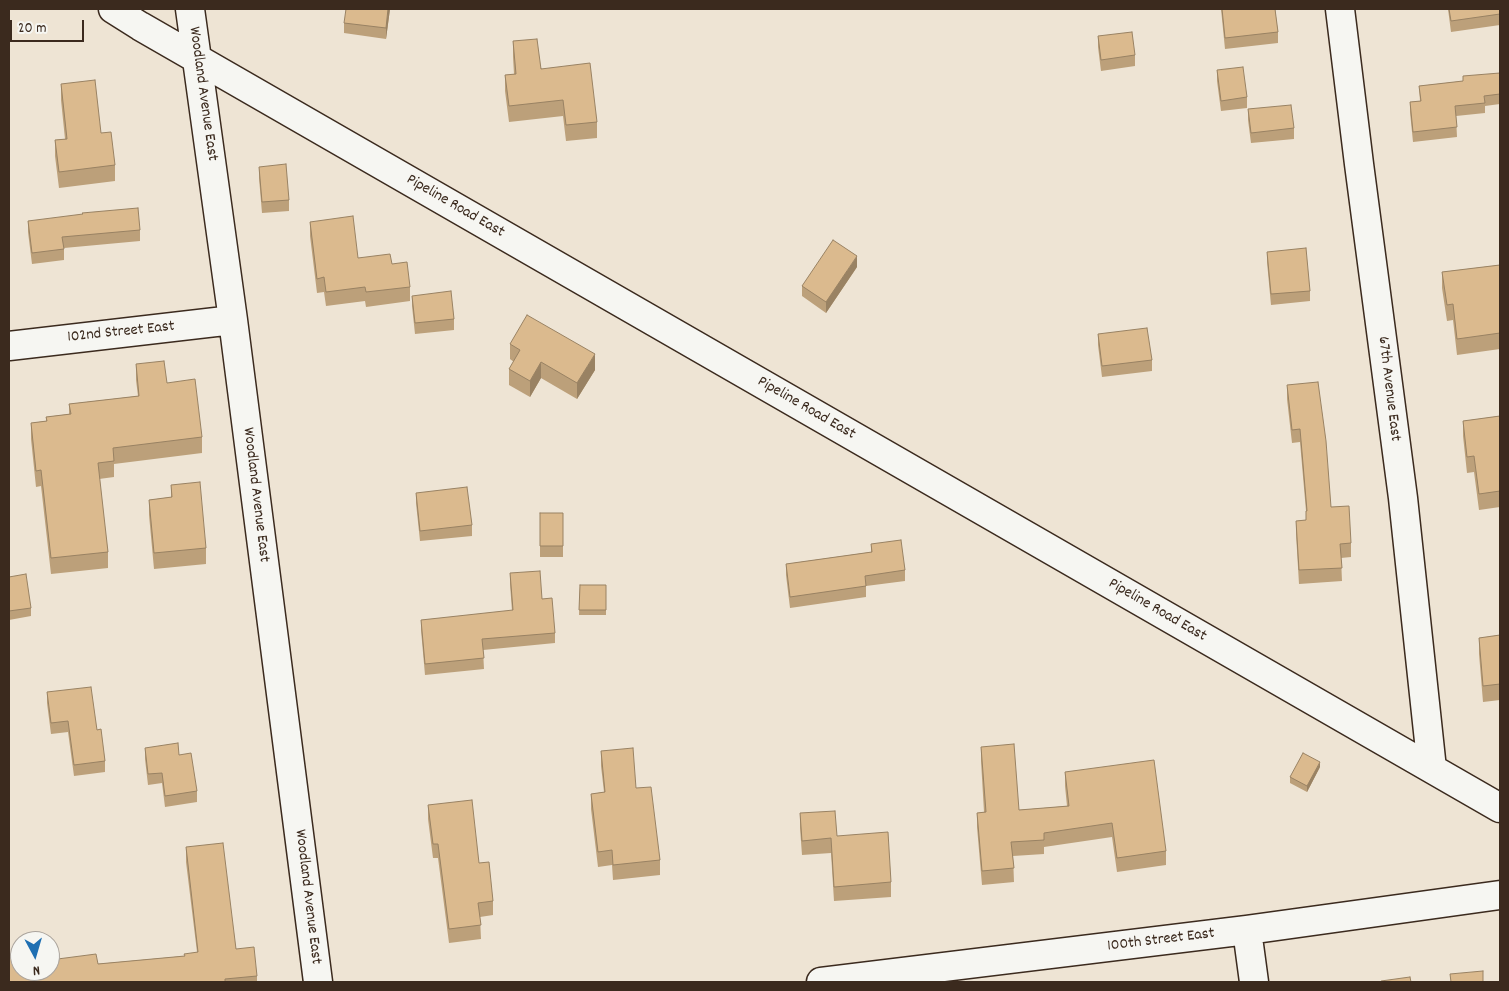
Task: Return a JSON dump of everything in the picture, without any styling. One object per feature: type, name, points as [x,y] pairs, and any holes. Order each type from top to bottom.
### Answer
[{"type":"street","name":"Pipeline Road East","points":[[113,9],[1500,808]]},
{"type":"street","name":"Woodland Avenue East","points":[[190,9],[233,320],[318,982]]},
{"type":"street","name":"67th Avenue East","points":[[1340,9],[1403,498],[1432,769]]},
{"type":"street","name":"102nd Street East","points":[[9,346],[233,320]]},
{"type":"street","name":"100th Street East","points":[[821,982],[1248,930],[1500,895]]},
{"type":"street","points":[[1248,930],[1254,982]]},
{"type":"building","points":[[346,9],[388,9],[386,28],[344,23]]},
{"type":"building","points":[[1222,9],[1275,9],[1278,32],[1225,38]]},
{"type":"building","points":[[1449,9],[1500,9],[1500,14],[1451,21]]},
{"type":"building","points":[[1132,32],[1135,55],[1101,60],[1098,36]]},
{"type":"building","points":[[537,39],[541,69],[590,63],[597,122],[566,125],[563,100],[509,106],[505,75],[516,74],[513,41]]},
{"type":"building","points":[[1243,67],[1247,97],[1221,101],[1217,70]]},
{"type":"building","points":[[1500,73],[1500,94],[1484,96],[1485,103],[1455,106],[1457,127],[1413,132],[1410,102],[1421,101],[1419,86],[1463,81],[1463,76]]},
{"type":"building","points":[[95,80],[101,133],[111,132],[115,165],[59,172],[55,140],[67,139],[61,84]]},
{"type":"building","points":[[1291,105],[1294,128],[1251,133],[1248,109]]},
{"type":"building","points":[[286,164],[289,200],[262,202],[259,167]]},
{"type":"building","points":[[138,208],[140,230],[62,237],[64,249],[32,253],[28,221],[82,213]]},
{"type":"building","points":[[353,216],[358,258],[390,254],[392,264],[407,262],[410,287],[366,292],[365,287],[326,292],[324,277],[317,279],[310,222]]},
{"type":"building","points":[[833,240],[857,256],[826,302],[802,286]]},
{"type":"building","points":[[1306,248],[1310,291],[1271,294],[1267,252]]},
{"type":"building","points":[[1500,265],[1500,333],[1457,339],[1453,304],[1447,305],[1442,272]]},
{"type":"building","points":[[451,291],[454,319],[415,323],[412,296]]},
{"type":"building","points":[[527,315],[595,354],[577,383],[541,362],[530,381],[509,369],[520,350],[510,344]]},
{"type":"building","points":[[1147,328],[1152,360],[1102,366],[1098,334]]},
{"type":"building","points":[[164,361],[167,383],[195,379],[202,437],[113,448],[114,461],[98,463],[108,552],[51,558],[41,470],[36,471],[31,423],[47,421],[46,417],[71,414],[69,404],[139,396],[136,364]]},
{"type":"building","points":[[1318,382],[1326,441],[1331,507],[1349,506],[1351,543],[1340,544],[1342,568],[1299,570],[1296,521],[1306,520],[1307,511],[1300,429],[1292,430],[1287,385]]},
{"type":"building","points":[[1500,416],[1500,491],[1479,494],[1474,456],[1467,457],[1463,421]]},
{"type":"building","points":[[200,482],[206,548],[154,553],[149,500],[172,497],[171,485]]},
{"type":"building","points":[[467,487],[472,525],[420,531],[416,493]]},
{"type":"building","points":[[540,513],[563,513],[563,546],[540,546]]},
{"type":"building","points":[[901,540],[905,570],[865,576],[866,586],[790,597],[786,564],[872,552],[871,544]]},
{"type":"building","points":[[540,571],[542,599],[552,598],[555,633],[482,639],[484,658],[425,664],[421,620],[513,610],[510,573]]},
{"type":"building","points":[[26,574],[31,608],[9,611],[9,577]]},
{"type":"building","points":[[580,585],[606,585],[606,610],[579,610]]},
{"type":"building","points":[[1500,635],[1500,684],[1483,686],[1479,638]]},
{"type":"building","points":[[91,687],[97,730],[101,729],[105,761],[74,765],[68,721],[51,723],[47,692]]},
{"type":"building","points":[[178,743],[179,755],[191,753],[197,791],[165,796],[162,773],[148,774],[145,748]]},
{"type":"building","points":[[1014,744],[1019,810],[1069,806],[1065,772],[1154,760],[1166,851],[1117,858],[1112,823],[1044,833],[1044,840],[1011,842],[1014,868],[982,871],[977,813],[986,812],[981,747]]},
{"type":"building","points":[[633,748],[636,788],[651,787],[660,860],[613,865],[612,850],[598,852],[591,794],[605,792],[601,751]]},
{"type":"building","points":[[1303,753],[1320,762],[1307,786],[1290,777]]},
{"type":"building","points":[[472,800],[479,863],[489,862],[493,901],[478,903],[481,925],[449,929],[438,844],[433,844],[428,805]]},
{"type":"building","points":[[835,811],[837,836],[888,832],[891,882],[834,887],[831,838],[802,841],[800,813]]},
{"type":"building","points":[[223,843],[236,949],[254,947],[257,976],[225,979],[225,982],[9,982],[9,958],[10,981],[60,981],[60,959],[96,954],[98,964],[185,956],[184,954],[198,952],[186,847]]},
{"type":"building","points":[[1483,971],[1483,982],[1451,982],[1450,974]]},
{"type":"building","points":[[1410,977],[1411,982],[1381,982],[1381,981]]}]
